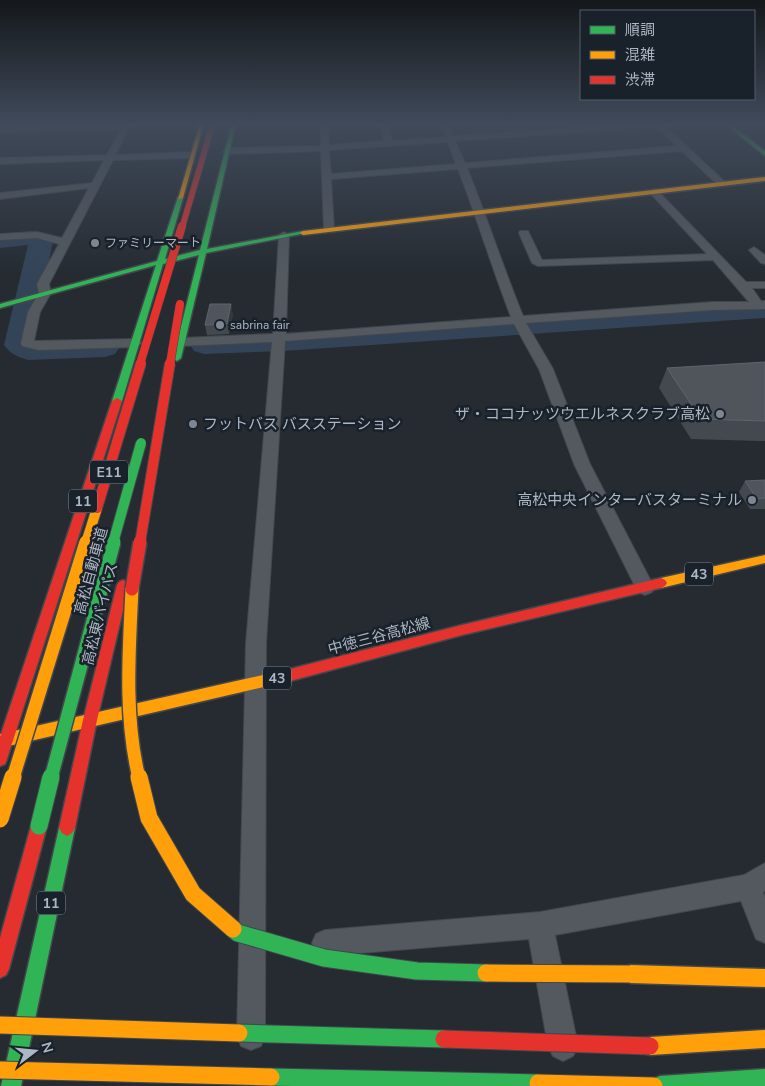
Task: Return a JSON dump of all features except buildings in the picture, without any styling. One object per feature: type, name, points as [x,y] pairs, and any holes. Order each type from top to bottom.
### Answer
[{"type":"main road","name":"11","points":[[0,759],[3,740],[136,343],[186,174]]},
{"type":"main road","name":"高松自動車道","points":[[0,819],[116,449],[199,174]]},
{"type":"main road","points":[[151,408],[214,174]]},
{"type":"main road","name":"高松東バイパス","points":[[11,1086],[90,720],[222,174]]},
{"type":"main road","points":[[0,306],[204,251],[284,235],[765,179]]},
{"type":"main road","points":[[180,304],[132,596],[128,678],[133,754],[149,818],[193,894],[238,933],[324,958],[416,971],[765,978]]},
{"type":"main road","name":"高松自動車道","points":[[0,969],[77,675],[146,428]]},
{"type":"main road","name":"中徳三谷高松線","points":[[3,740],[256,684],[462,630],[765,560]]},
{"type":"main road","points":[[0,1025],[650,1046],[765,1039]]},
{"type":"main road","points":[[0,1070],[654,1086]]},
{"type":"main road","points":[[660,1086],[765,1079]]},
{"type":"street","points":[[101,174],[43,284],[42,294],[34,312],[27,343],[39,346],[136,343]]},
{"type":"street","points":[[327,174],[328,230]]},
{"type":"street","points":[[327,177],[368,174]]},
{"type":"street","points":[[465,174],[480,212],[491,250],[520,324],[546,369],[582,464],[645,587]]},
{"type":"street","points":[[711,174],[722,184]]},
{"type":"street","points":[[0,196],[95,185]]},
{"type":"street","points":[[654,192],[761,305]]},
{"type":"street","points":[[524,233],[538,263],[715,257]]},
{"type":"street","points":[[0,237],[37,235],[65,242]]},
{"type":"street","points":[[251,1086],[256,643],[284,235]]},
{"type":"street","points":[[754,250],[765,261]]},
{"type":"street","points":[[743,286],[765,285]]},
{"type":"street","points":[[181,342],[278,341],[761,305]]},
{"type":"street","points":[[252,949],[540,925],[757,881],[765,930]]},
{"type":"street","points":[[540,925],[570,1086]]},
{"type":"waterway","points":[[0,241],[32,238],[41,241],[18,345],[28,351],[105,348]]},
{"type":"waterway","points":[[204,345],[283,342],[765,310]]},
{"type":"traffic: fast","points":[[177,358],[222,174]]},
{"type":"traffic: fast","points":[[117,401],[180,198]]},
{"type":"traffic: fast","points":[[0,306],[188,255],[303,233]]},
{"type":"traffic: fast","points":[[39,826],[77,675],[141,443]]},
{"type":"traffic: fast","points":[[11,1086],[67,828]]},
{"type":"traffic: fast","points":[[233,929],[238,933],[324,958],[417,971],[486,973]]},
{"type":"traffic: fast","points":[[239,1033],[444,1039]]},
{"type":"traffic: fast","points":[[271,1077],[538,1083]]},
{"type":"traffic: fast","points":[[660,1086],[765,1079]]},
{"type":"traffic: slow","points":[[180,198],[187,174]]},
{"type":"traffic: slow","points":[[303,233],[765,179]]},
{"type":"traffic: slow","points":[[0,819],[97,508]]},
{"type":"traffic: slow","points":[[661,583],[765,559]]},
{"type":"traffic: slow","points":[[132,589],[128,678],[133,754],[149,818],[193,894],[233,929]]},
{"type":"traffic: slow","points":[[0,741],[290,675]]},
{"type":"traffic: slow","points":[[486,973],[630,974]]},
{"type":"traffic: slow","points":[[630,974],[765,978]]},
{"type":"traffic: slow","points":[[0,1025],[239,1033]]},
{"type":"traffic: slow","points":[[650,1046],[765,1039]]},
{"type":"traffic: slow","points":[[0,1070],[271,1077]]},
{"type":"traffic: slow","points":[[538,1083],[654,1086]]},
{"type":"traffic: jam","points":[[97,508],[198,174]]},
{"type":"traffic: jam","points":[[132,589],[180,304]]},
{"type":"traffic: jam","points":[[0,759],[117,401]]},
{"type":"traffic: jam","points":[[290,675],[462,630],[661,583]]},
{"type":"traffic: jam","points":[[67,828],[90,720],[123,585]]},
{"type":"traffic: jam","points":[[0,969],[39,826]]},
{"type":"traffic: jam","points":[[444,1039],[650,1046]]},
{"type":"place","name":"ファミリーマート","points":[[95,243]]},
{"type":"place","name":"sabrina fair","points":[[220,325]]},
{"type":"place","name":"ザ・ココナッツウエルネスクラブ高松","points":[[720,414]]},
{"type":"place","name":"フットバス バスステーション","points":[[193,424]]},
{"type":"place","name":"高松中央インターバスターミナル","points":[[752,500]]}]
